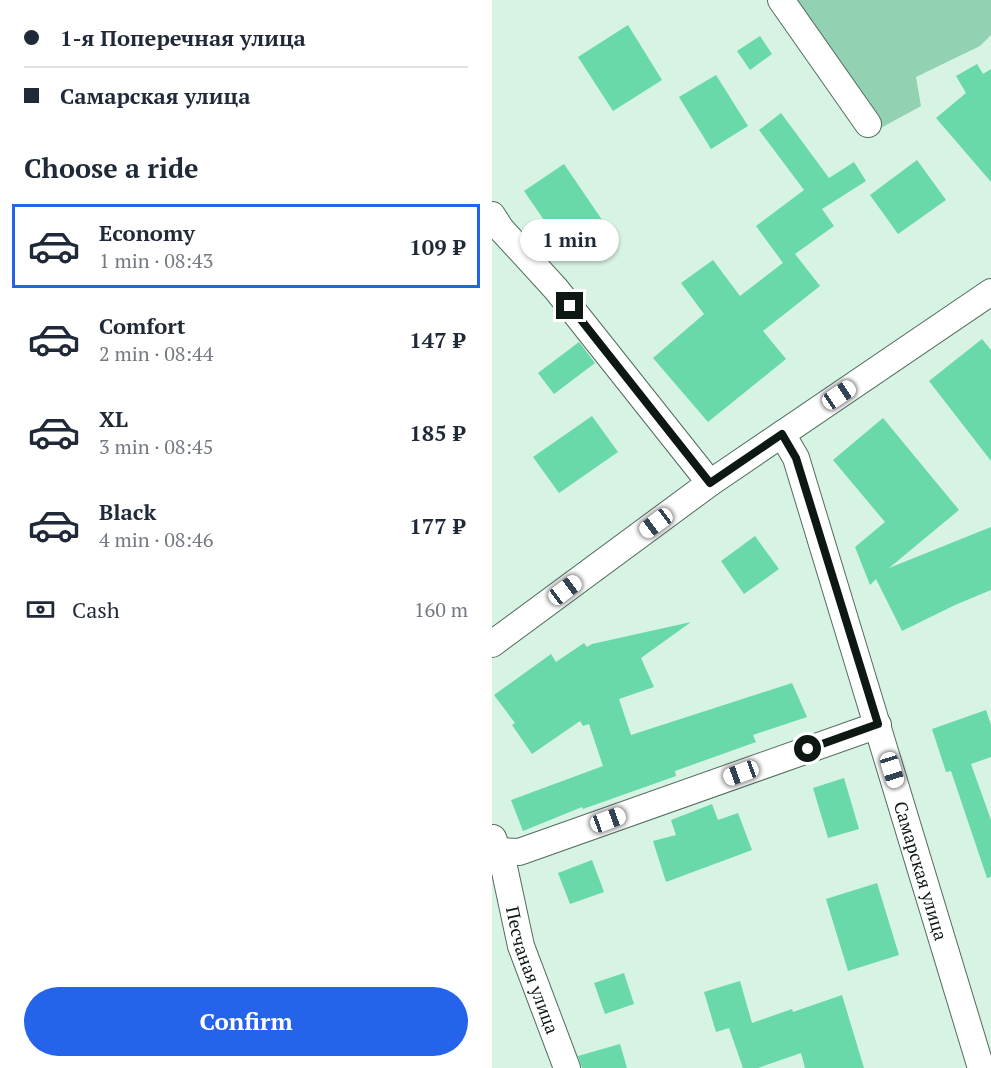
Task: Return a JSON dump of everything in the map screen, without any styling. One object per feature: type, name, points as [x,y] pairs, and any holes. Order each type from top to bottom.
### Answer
[{"type":"street","points":[[781,0],[868,124]]},
{"type":"street","points":[[492,215],[501,229],[556,289],[710,483]]},
{"type":"street","points":[[492,644],[710,483],[991,292]]},
{"type":"street","name":"Самарская улица","points":[[782,434],[796,458],[981,1068]]},
{"type":"street","points":[[496,843],[519,852],[878,724]]},
{"type":"street","name":"Песчаная улица","points":[[496,843],[521,946],[567,1068]]},
{"type":"green space","points":[[788,0],[991,0],[991,35],[980,46],[916,77],[921,106],[879,129]]},
{"type":"building","points":[[628,25],[662,80],[613,111],[578,57]]},
{"type":"building","points":[[760,36],[772,54],[750,70],[737,51]]},
{"type":"building","points":[[977,64],[983,74],[991,69],[991,182],[936,118],[966,93],[956,76]]},
{"type":"building","points":[[716,75],[748,126],[711,149],[679,97]]},
{"type":"building","points":[[781,113],[829,178],[854,162],[866,181],[822,209],[834,226],[795,254],[820,286],[763,331],[786,359],[708,422],[653,358],[704,314],[681,283],[713,260],[740,296],[783,263],[756,226],[804,190],[759,130]]},
{"type":"building","points":[[917,160],[946,200],[898,234],[870,195]]},
{"type":"building","points":[[564,164],[617,245],[597,261],[570,226],[555,236],[524,191]]},
{"type":"building","points":[[982,339],[991,350],[991,461],[929,381]]},
{"type":"building","points":[[579,342],[595,363],[554,394],[538,373]]},
{"type":"building","points":[[592,416],[618,452],[559,493],[533,457]]},
{"type":"building","points":[[883,418],[959,510],[889,568],[991,527],[991,590],[902,631],[876,579],[870,585],[855,547],[885,522],[833,460]]},
{"type":"building","points":[[755,536],[779,569],[744,594],[721,561]]},
{"type":"building","points":[[691,622],[641,658],[654,687],[619,699],[631,735],[792,683],[807,717],[753,735],[756,742],[675,771],[676,776],[583,809],[582,807],[523,831],[511,800],[603,766],[589,724],[583,726],[580,721],[532,754],[512,725],[515,723],[494,695],[551,654],[556,662],[584,643],[587,647]]},
{"type":"building","points":[[986,710],[991,725],[991,757],[971,764],[991,820],[991,877],[987,878],[951,771],[946,772],[932,729]]},
{"type":"building","points":[[844,778],[859,829],[828,838],[813,788]]},
{"type":"building","points":[[712,804],[718,820],[738,813],[752,850],[666,882],[653,841],[676,835],[671,820]]},
{"type":"building","points":[[592,860],[604,892],[570,904],[558,873]]},
{"type":"building","points":[[877,883],[899,955],[848,971],[826,899]]},
{"type":"building","points":[[624,973],[634,1004],[605,1014],[594,983]]},
{"type":"building","points":[[740,981],[752,1023],[842,995],[864,1068],[805,1068],[801,1053],[758,1068],[743,1068],[729,1028],[716,1032],[704,992]]},
{"type":"building","points":[[620,1044],[627,1068],[582,1068],[578,1056]]},
{"type":"route","points":[[570,306],[710,483],[782,434],[796,458],[878,724],[808,749]]}]
